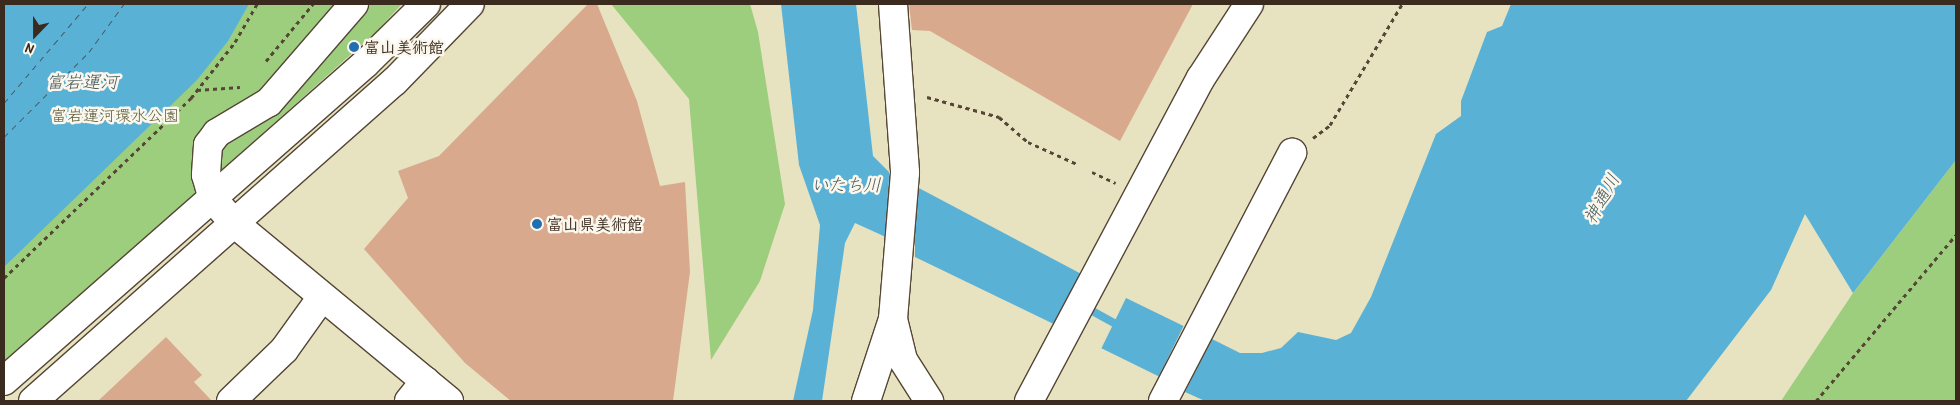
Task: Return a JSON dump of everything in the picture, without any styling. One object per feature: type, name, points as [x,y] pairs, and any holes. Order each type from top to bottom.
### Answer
[{"type":"street","points":[[354,4],[269,102],[216,133],[208,145],[206,174],[214,199],[234,223],[322,296],[417,391],[449,401]]},
{"type":"street","points":[[4,381],[214,199],[426,4]]},
{"type":"street","points":[[33,401],[395,81],[470,4]]},
{"type":"street","points":[[866,401],[893,319],[901,250],[905,173],[893,4]]},
{"type":"street","points":[[1029,401],[1069,332],[1102,264],[1201,78],[1249,4]]},
{"type":"street","points":[[1163,401],[1292,153]]},
{"type":"street","points":[[230,401],[284,350],[322,296]]},
{"type":"street","points":[[893,319],[904,360],[929,401]]},
{"type":"path","points":[[4,278],[191,98],[235,42],[257,4]]},
{"type":"path","points":[[1292,153],[1330,125],[1402,4]]},
{"type":"path","points":[[901,100],[938,97],[974,107],[999,117],[1028,142],[1077,164]]},
{"type":"path","points":[[1092,172],[1119,184]]},
{"type":"path","points":[[1816,401],[1956,235]]},
{"type":"green space","name":"富岩運河環水公園","points":[[4,4],[402,4],[376,32],[4,364]]},
{"type":"green space","points":[[611,4],[750,4],[758,32],[785,204],[760,281],[711,360],[689,99]]},
{"type":"green space","points":[[1956,160],[1956,401],[1781,401],[1853,293]]},
{"type":"water","name":"富岩運河","points":[[4,4],[249,4],[228,41],[197,80],[4,267]]},
{"type":"water","name":"いたち川","points":[[781,4],[856,4],[873,156],[889,172],[888,238],[855,223],[845,243],[822,401],[793,401],[813,310],[820,225],[799,165]]},
{"type":"water","name":"神通川","points":[[1511,4],[1956,4],[1956,160],[1853,293],[1805,214],[1771,290],[1686,401],[1205,401],[1185,392],[1212,339],[1240,353],[1262,353],[1281,348],[1298,332],[1336,340],[1351,333],[1371,297],[1436,134],[1461,116],[1461,101],[1487,32],[1502,26]]},
{"type":"water","name":"いたち川","points":[[915,186],[1089,278],[1064,329],[915,257]]},
{"type":"water","points":[[1126,298],[1184,326],[1159,376],[1101,348]]},
{"type":"building","name":"富山県美術館","points":[[588,4],[597,4],[637,101],[660,186],[685,182],[690,272],[673,401],[511,401],[465,363],[364,249],[408,198],[398,171],[439,156]]},
{"type":"building","points":[[909,4],[1193,4],[1120,141],[930,31],[912,30]]},
{"type":"building","points":[[166,337],[202,375],[194,382],[212,401],[98,401]]},
{"type":"waterway","points":[[1085,307],[1123,328]]},
{"type":"ferry route","points":[[4,103],[88,4]]},
{"type":"ferry route","points":[[4,137],[89,52],[124,4]]},
{"type":"place","name":"富山美術館","points":[[354,47]]},
{"type":"place","name":"富山県美術館","points":[[537,224]]}]
